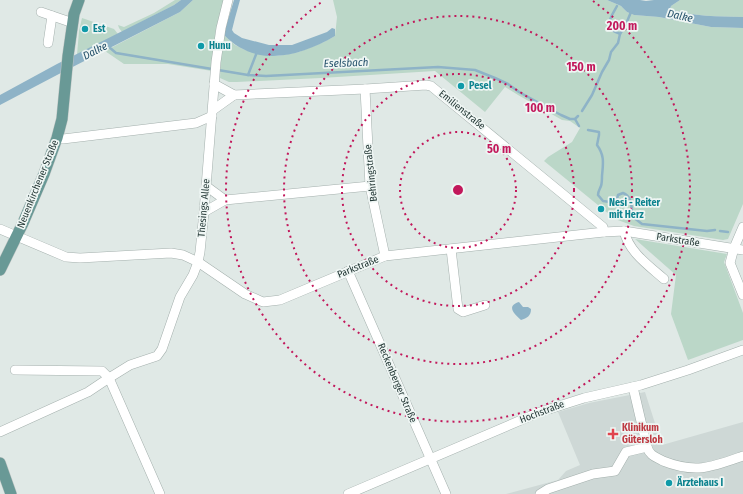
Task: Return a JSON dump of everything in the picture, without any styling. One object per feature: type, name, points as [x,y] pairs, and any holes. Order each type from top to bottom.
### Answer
[{"type":"main road","name":"Neuenkirchener Straße","points":[[0,270],[44,174],[57,138],[62,119],[66,73],[74,14],[79,0]]},
{"type":"main road","points":[[1,466],[11,494]]},
{"type":"street","name":"Thesings Allee","points":[[0,432],[88,392],[130,366],[157,356],[162,349],[180,297],[193,275],[200,252],[213,113],[214,84],[221,28],[228,0]]},
{"type":"street","points":[[41,12],[73,23]]},
{"type":"street","points":[[48,43],[52,16]]},
{"type":"street","points":[[57,138],[63,140],[196,123],[213,113],[234,95],[214,84]]},
{"type":"street","name":"Emilienstraße","points":[[234,95],[426,85],[434,87],[603,227],[604,232]]},
{"type":"street","name":"Behringstraße","points":[[365,89],[370,186],[385,256]]},
{"type":"street","points":[[196,123],[211,134]]},
{"type":"street","points":[[206,186],[225,200]]},
{"type":"street","points":[[204,212],[225,200],[370,186]]},
{"type":"street","points":[[743,227],[738,249],[730,263],[743,295]]},
{"type":"street","name":"Parkstraße","points":[[0,229],[66,257],[80,258],[171,253],[184,255],[198,262],[245,294],[264,302],[280,300],[385,256],[624,231],[738,249]]},
{"type":"street","points":[[624,231],[630,246],[638,256],[664,279]]},
{"type":"street","points":[[451,249],[458,309],[463,312],[485,305]]},
{"type":"street","name":"Reckenberger Straße","points":[[348,271],[446,494]]},
{"type":"street","name":"Hochstraße","points":[[348,494],[540,412],[584,398],[642,385],[743,350]]},
{"type":"street","points":[[15,370],[102,371],[109,378],[160,494]]},
{"type":"street","points":[[633,387],[647,447],[653,456],[673,465],[696,468],[715,466],[743,456]]},
{"type":"street","points":[[540,494],[593,474],[615,471],[626,452],[647,447]]},
{"type":"shaded area","name":"Klinikum Gütersloh","points":[[645,392],[662,445],[743,422],[743,494],[506,494],[558,480],[566,471],[580,465],[558,412],[589,403]]},
{"type":"green space","points":[[175,0],[181,0],[122,32],[119,28],[118,25],[124,27],[154,13]]},
{"type":"green space","points":[[193,0],[224,0],[216,29],[212,71],[168,64],[124,64],[105,51],[180,12]]},
{"type":"green space","points":[[333,0],[607,0],[621,6],[627,12],[634,15],[659,17],[711,27],[743,28],[743,204],[728,239],[723,240],[634,226],[615,219],[544,161],[572,142],[580,128],[570,121],[562,120],[505,87],[485,112],[435,71],[237,82],[229,82],[220,78],[224,35],[235,45],[245,50],[278,56],[299,52],[335,36],[337,17]]},
{"type":"green space","points":[[680,0],[743,0],[743,17],[697,15],[670,9],[671,6]]},
{"type":"green space","points":[[82,18],[114,29],[118,34],[77,55],[79,31]]},
{"type":"green space","points":[[635,239],[727,254],[724,262],[743,313],[743,340],[688,360],[671,314],[676,275]]},
{"type":"water","name":"Dalke","points":[[181,0],[193,0],[180,12],[0,105],[0,95]]},
{"type":"water","points":[[234,0],[240,0],[232,30],[242,38],[269,45],[292,45],[327,32],[332,28],[335,29],[335,36],[292,54],[278,56],[250,52],[236,45],[224,35]]},
{"type":"water","name":"Dalke","points":[[607,0],[680,0],[671,6],[670,9],[697,15],[743,17],[743,28],[711,27],[659,17],[634,15],[627,12],[621,6]]},
{"type":"water","points":[[519,302],[523,307],[528,307],[531,309],[528,316],[521,320],[512,310],[513,306]]},
{"type":"waterway","points":[[617,6],[609,23],[611,29],[620,34]]},
{"type":"waterway","name":"Eselsbach","points":[[582,111],[592,95],[609,60],[611,52],[618,43],[620,34],[631,12]]},
{"type":"waterway","name":"Eselsbach","points":[[109,47],[116,53],[248,75],[266,76],[438,67],[475,70],[508,84],[519,92],[561,115],[570,119],[575,119],[578,116]]},
{"type":"waterway","points":[[248,75],[257,52]]},
{"type":"waterway","points":[[575,119],[579,126]]},
{"type":"waterway","points":[[588,130],[599,132],[597,145],[600,149],[603,164],[602,184],[598,195],[603,201],[610,202],[617,199],[618,195],[623,193],[630,200],[633,217],[642,224],[707,231],[715,230]]},
{"type":"waterway","points":[[720,231],[728,232]]},
{"type":"place","name":"Est","points":[[85,29]]},
{"type":"place","name":"Hunu","points":[[201,46]]},
{"type":"place","name":"Pesel","points":[[461,86]]},
{"type":"place","name":"Nesi - Reiter mit Herz","points":[[601,209]]},
{"type":"place","name":"Klinikum Gütersloh","points":[[613,434]]},
{"type":"place","name":"Ärztehaus I","points":[[669,483]]}]
